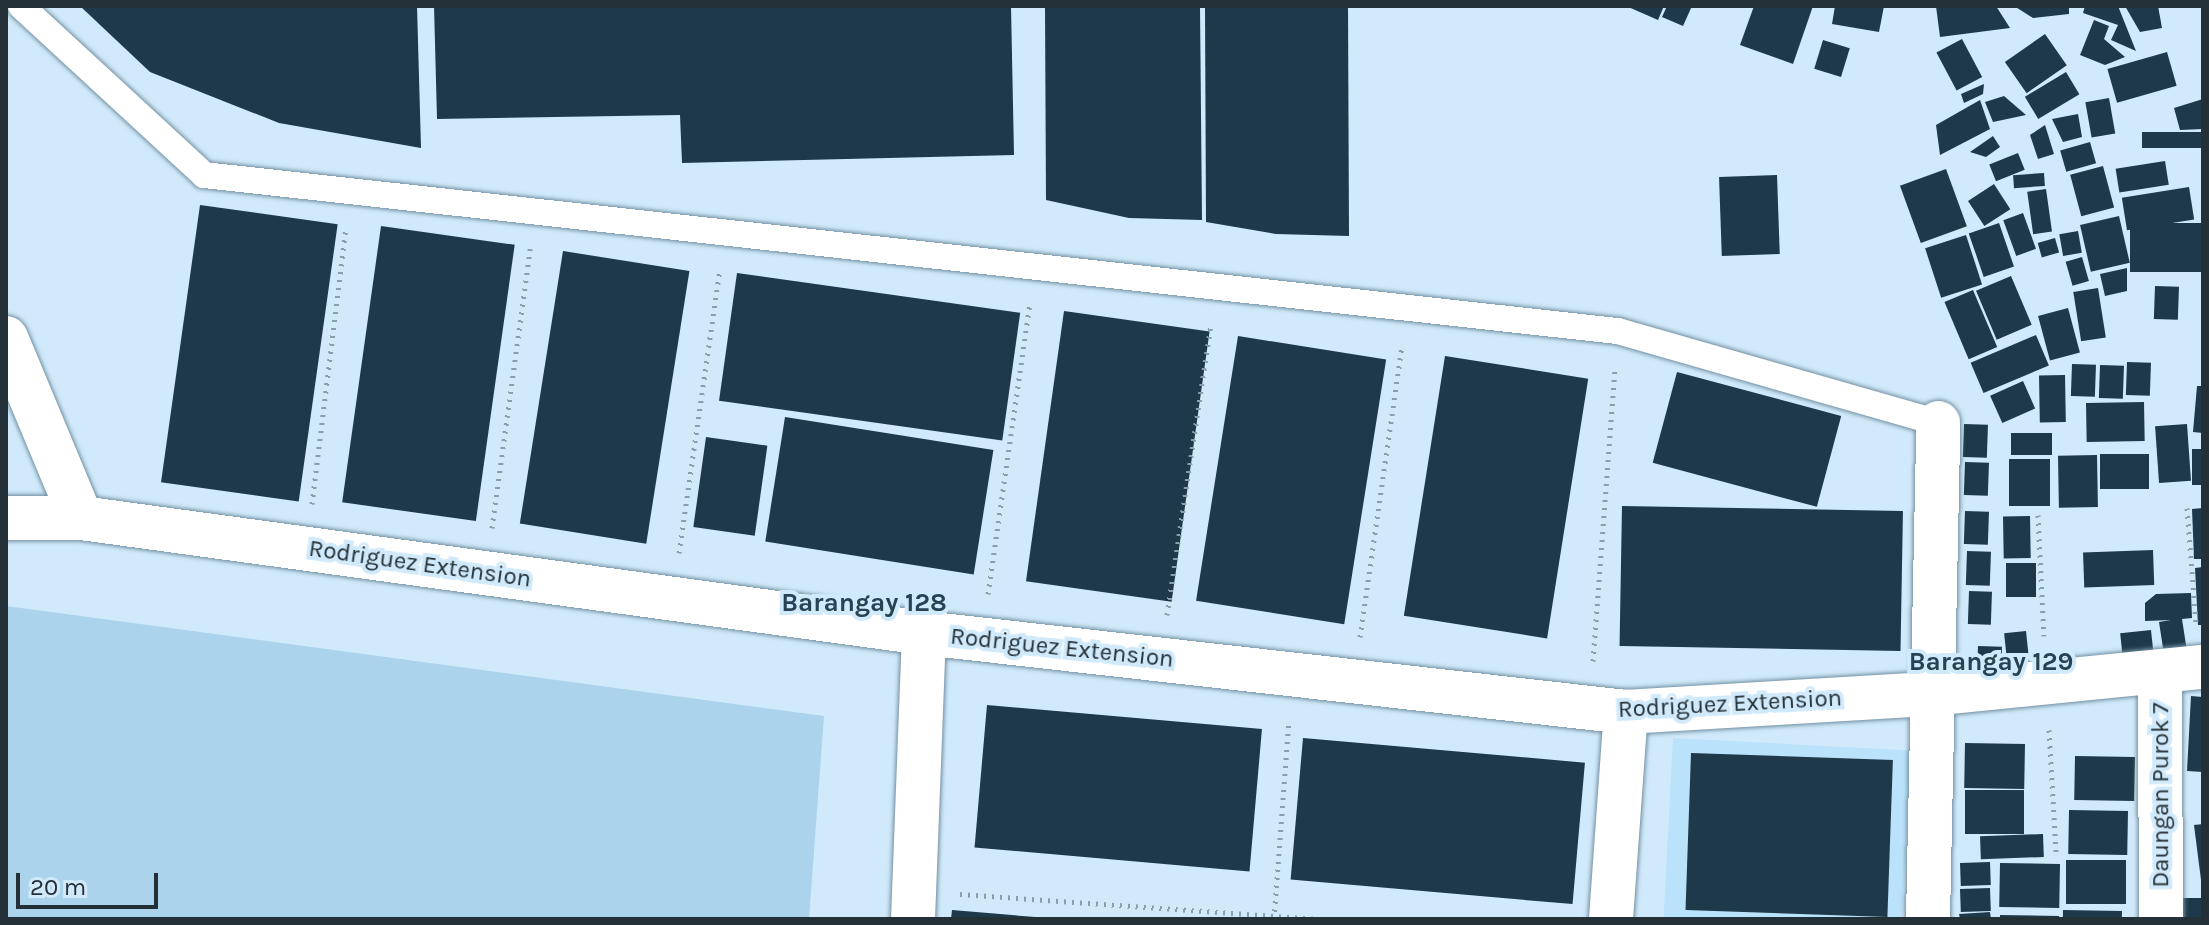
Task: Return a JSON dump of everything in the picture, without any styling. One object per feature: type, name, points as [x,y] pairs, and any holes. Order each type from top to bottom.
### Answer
[{"type":"street","points":[[6,338],[81,518]]},
{"type":"street","points":[[1928,919],[1940,693],[1938,423]]},
{"type":"street","name":"Rodriguez Extension","points":[[6,518],[81,518],[924,633],[1609,710],[1940,693],[2187,669]]},
{"type":"street","points":[[914,905],[924,633]]},
{"type":"street","name":"Daungan Purok 7","points":[[2161,919],[2187,669]]},
{"type":"street","points":[[1609,710],[1611,919]]},
{"type":"lane","points":[[21,6],[204,175],[1618,331],[1938,423]]},
{"type":"path","points":[[306,548],[346,229]]},
{"type":"path","points":[[486,573],[530,249]]},
{"type":"path","points":[[673,598],[722,260]]},
{"type":"path","points":[[981,638],[1032,292]]},
{"type":"path","points":[[1160,659],[1212,318]]},
{"type":"path","points":[[1609,710],[1618,331]]},
{"type":"path","points":[[1354,681],[1402,342]]},
{"type":"path","points":[[2187,508],[2187,669]]},
{"type":"path","points":[[1275,917],[1293,675]]},
{"type":"path","points":[[914,905],[1319,919]]},
{"type":"shaded area","points":[[6,606],[824,716],[809,919],[6,919]]},
{"type":"shaded area","points":[[1673,738],[1911,750],[1902,919],[1664,919]]},
{"type":"building","points":[[80,6],[417,6],[421,148],[279,123],[150,72]]},
{"type":"building","points":[[434,6],[1011,6],[1014,155],[682,163],[680,115],[437,119]]},
{"type":"building","points":[[1045,6],[1200,6],[1202,220],[1129,218],[1046,200]]},
{"type":"building","points":[[1205,6],[1348,6],[1349,236],[1276,234],[1206,222]]},
{"type":"building","points":[[1626,6],[1664,6],[1658,20]]},
{"type":"building","points":[[1667,6],[1692,6],[1683,26],[1662,17]]},
{"type":"building","points":[[1754,6],[1813,6],[1793,64],[1740,45]]},
{"type":"building","points":[[1835,6],[1884,6],[1879,32],[1832,24]]},
{"type":"building","points":[[1936,6],[1996,6],[2010,28],[1940,37]]},
{"type":"building","points":[[2014,6],[2069,6],[2069,14],[2033,18]]},
{"type":"building","points":[[2085,6],[2118,6],[2136,51],[2111,40],[2118,25],[2083,13]]},
{"type":"building","points":[[2125,6],[2158,6],[2162,28],[2140,32]]},
{"type":"building","points":[[2094,20],[2109,26],[2104,39],[2125,57],[2105,65],[2080,55]]},
{"type":"building","points":[[2045,34],[2067,65],[2027,93],[2005,62]]},
{"type":"building","points":[[1962,39],[1982,77],[1957,91],[1936,53]]},
{"type":"building","points":[[1823,40],[1850,48],[1841,77],[1814,69]]},
{"type":"building","points":[[2167,52],[2177,86],[2117,103],[2107,69]]},
{"type":"building","points":[[2066,72],[2079,94],[2038,119],[2025,97]]},
{"type":"building","points":[[1984,84],[1983,94],[1964,103],[1961,94]]},
{"type":"building","points":[[2004,96],[2026,115],[1993,122],[1985,102]]},
{"type":"building","points":[[2109,98],[2115,133],[2092,138],[2085,102]]},
{"type":"building","points":[[2203,99],[2203,129],[2180,130],[2174,108]]},
{"type":"building","points":[[1980,100],[1990,129],[1940,155],[1936,125]]},
{"type":"building","points":[[2078,114],[2082,137],[2063,142],[2052,119]]},
{"type":"building","points":[[2045,125],[2054,154],[2038,159],[2030,135]]},
{"type":"building","points":[[2142,132],[2203,132],[2203,148],[2142,148]]},
{"type":"building","points":[[1993,136],[2000,147],[1986,157],[1970,152]]},
{"type":"building","points":[[2090,142],[2096,163],[2066,172],[2060,151]]},
{"type":"building","points":[[2018,153],[2025,170],[1996,181],[1989,165]]},
{"type":"building","points":[[2165,161],[2169,185],[2119,193],[2116,169]]},
{"type":"building","points":[[2103,166],[2114,208],[2081,216],[2070,175]]},
{"type":"building","points":[[1946,169],[1967,226],[1921,243],[1900,186]]},
{"type":"building","points":[[2044,173],[2045,186],[2014,188],[2013,175]]},
{"type":"building","points":[[1777,175],[1780,254],[1722,256],[1719,177]]},
{"type":"building","points":[[1994,184],[2010,209],[1984,226],[1968,201]]},
{"type":"building","points":[[2189,187],[2194,220],[2127,230],[2122,198]]},
{"type":"building","points":[[2046,189],[2052,232],[2033,234],[2027,192]]},
{"type":"building","points":[[200,205],[338,224],[299,502],[161,482]]},
{"type":"building","points":[[2023,213],[2036,249],[2016,256],[2003,220]]},
{"type":"building","points":[[2119,216],[2130,263],[2091,272],[2080,225]]},
{"type":"building","points":[[1999,223],[2014,266],[1984,277],[1969,233]]},
{"type":"building","points":[[2130,223],[2203,223],[2203,272],[2130,272]]},
{"type":"building","points":[[381,226],[515,245],[476,521],[342,502]]},
{"type":"building","points":[[2078,231],[2082,253],[2063,256],[2059,234]]},
{"type":"building","points":[[1966,235],[1982,284],[1941,298],[1925,248]]},
{"type":"building","points":[[2055,238],[2059,252],[2042,257],[2038,243]]},
{"type":"building","points":[[563,251],[689,271],[646,544],[520,524]]},
{"type":"building","points":[[2082,257],[2089,281],[2073,286],[2066,262]]},
{"type":"building","points":[[2127,268],[2127,291],[2105,296],[2100,274]]},
{"type":"building","points":[[737,273],[1020,313],[1002,441],[719,401]]},
{"type":"building","points":[[2011,276],[2032,325],[1997,340],[1976,291]]},
{"type":"building","points":[[2155,286],[2179,287],[2178,320],[2154,319]]},
{"type":"building","points":[[2098,288],[2106,337],[2081,341],[2073,292]]},
{"type":"building","points":[[1973,290],[1997,347],[1969,359],[1944,302]]},
{"type":"building","points":[[2068,308],[2080,352],[2050,360],[2038,316]]},
{"type":"building","points":[[1064,311],[1210,331],[1172,602],[1026,581]]},
{"type":"building","points":[[2036,335],[2049,365],[1984,393],[1971,363]]},
{"type":"building","points":[[1238,336],[1386,359],[1344,624],[1196,601]]},
{"type":"building","points":[[1445,356],[1588,379],[1547,638],[1404,616]]},
{"type":"building","points":[[2127,362],[2151,363],[2150,396],[2126,395]]},
{"type":"building","points":[[2072,364],[2096,365],[2095,397],[2071,396]]},
{"type":"building","points":[[2100,365],[2124,366],[2123,399],[2099,398]]},
{"type":"building","points":[[1677,372],[1841,416],[1817,507],[1653,463]]},
{"type":"building","points":[[2039,375],[2065,375],[2066,422],[2040,422]]},
{"type":"building","points":[[2023,381],[2035,408],[2002,423],[1990,396]]},
{"type":"building","points":[[2197,386],[2203,386],[2203,433],[2193,432]]},
{"type":"building","points":[[2144,402],[2145,441],[2087,442],[2086,403]]},
{"type":"building","points":[[785,417],[993,450],[974,574],[765,541]]},
{"type":"building","points":[[1964,424],[1988,425],[1987,458],[1963,457]]},
{"type":"building","points":[[2187,424],[2191,481],[2159,483],[2155,426]]},
{"type":"building","points":[[2011,433],[2052,433],[2052,455],[2011,455]]},
{"type":"building","points":[[706,437],[767,446],[755,536],[693,527]]},
{"type":"building","points":[[2192,449],[2203,449],[2203,485],[2192,485]]},
{"type":"building","points":[[2100,454],[2149,454],[2149,489],[2100,489]]},
{"type":"building","points":[[2097,455],[2098,507],[2059,508],[2058,456]]},
{"type":"building","points":[[2009,459],[2050,459],[2050,506],[2009,506]]},
{"type":"building","points":[[1965,462],[1989,463],[1988,496],[1964,495]]},
{"type":"building","points":[[1622,506],[1903,511],[1901,651],[1620,646]]},
{"type":"building","points":[[2203,508],[2203,559],[2194,559],[2192,509]]},
{"type":"building","points":[[1965,511],[1989,512],[1988,545],[1964,544]]},
{"type":"building","points":[[2003,516],[2030,516],[2031,558],[2004,558]]},
{"type":"building","points":[[2153,550],[2154,585],[2084,587],[2083,552]]},
{"type":"building","points":[[1967,551],[1991,552],[1990,586],[1966,585]]},
{"type":"building","points":[[2006,563],[2036,563],[2036,597],[2006,597]]},
{"type":"building","points":[[2203,567],[2203,625],[2198,625],[2195,568]]},
{"type":"building","points":[[1969,591],[1992,592],[1991,625],[1968,624]]},
{"type":"building","points":[[2191,593],[2192,618],[2182,619],[2188,658],[2165,661],[2159,622],[2171,620],[2145,621],[2145,603],[2156,594]]},
{"type":"building","points":[[2151,630],[2154,661],[2123,664],[2120,633]]},
{"type":"building","points":[[2026,631],[2030,670],[2008,672],[2004,633]]},
{"type":"building","points":[[1978,646],[2002,647],[2001,680],[1977,679]]},
{"type":"building","points":[[2191,696],[2203,697],[2203,772],[2187,771]]},
{"type":"building","points":[[987,705],[1262,729],[1249,872],[975,847]]},
{"type":"building","points":[[1303,738],[1585,763],[1573,904],[1291,879]]},
{"type":"building","points":[[1965,743],[2025,744],[2024,789],[1964,788]]},
{"type":"building","points":[[1691,753],[1893,760],[1887,917],[1686,910]]},
{"type":"building","points":[[2075,756],[2135,757],[2134,801],[2074,800]]},
{"type":"building","points":[[1965,790],[2024,790],[2024,834],[1965,834]]},
{"type":"building","points":[[2069,810],[2128,811],[2127,855],[2068,854]]},
{"type":"building","points":[[2203,824],[2203,880],[2201,880],[2194,825]]},
{"type":"building","points":[[2043,834],[2044,857],[1981,859],[1980,836]]},
{"type":"building","points":[[2066,860],[2126,860],[2126,904],[2066,904]]},
{"type":"building","points":[[1990,862],[1991,885],[1961,886],[1960,863]]},
{"type":"building","points":[[2000,863],[2060,864],[2059,908],[1999,907]]},
{"type":"building","points":[[1990,888],[1991,911],[1961,912],[1960,889]]},
{"type":"building","points":[[2183,898],[2203,898],[2203,919],[2183,919]]},
{"type":"building","points":[[952,910],[1035,917],[951,919]]},
{"type":"building","points":[[2063,910],[2122,911],[2122,919],[2063,919]]},
{"type":"building","points":[[1990,912],[1991,919],[1960,919],[1959,914]]},
{"type":"building","points":[[2000,915],[2059,916],[2059,919],[2000,919]]},
{"type":"district","name":"Barangay 128","points":[[864,603]]},
{"type":"district","name":"Barangay 129","points":[[1991,662]]}]
